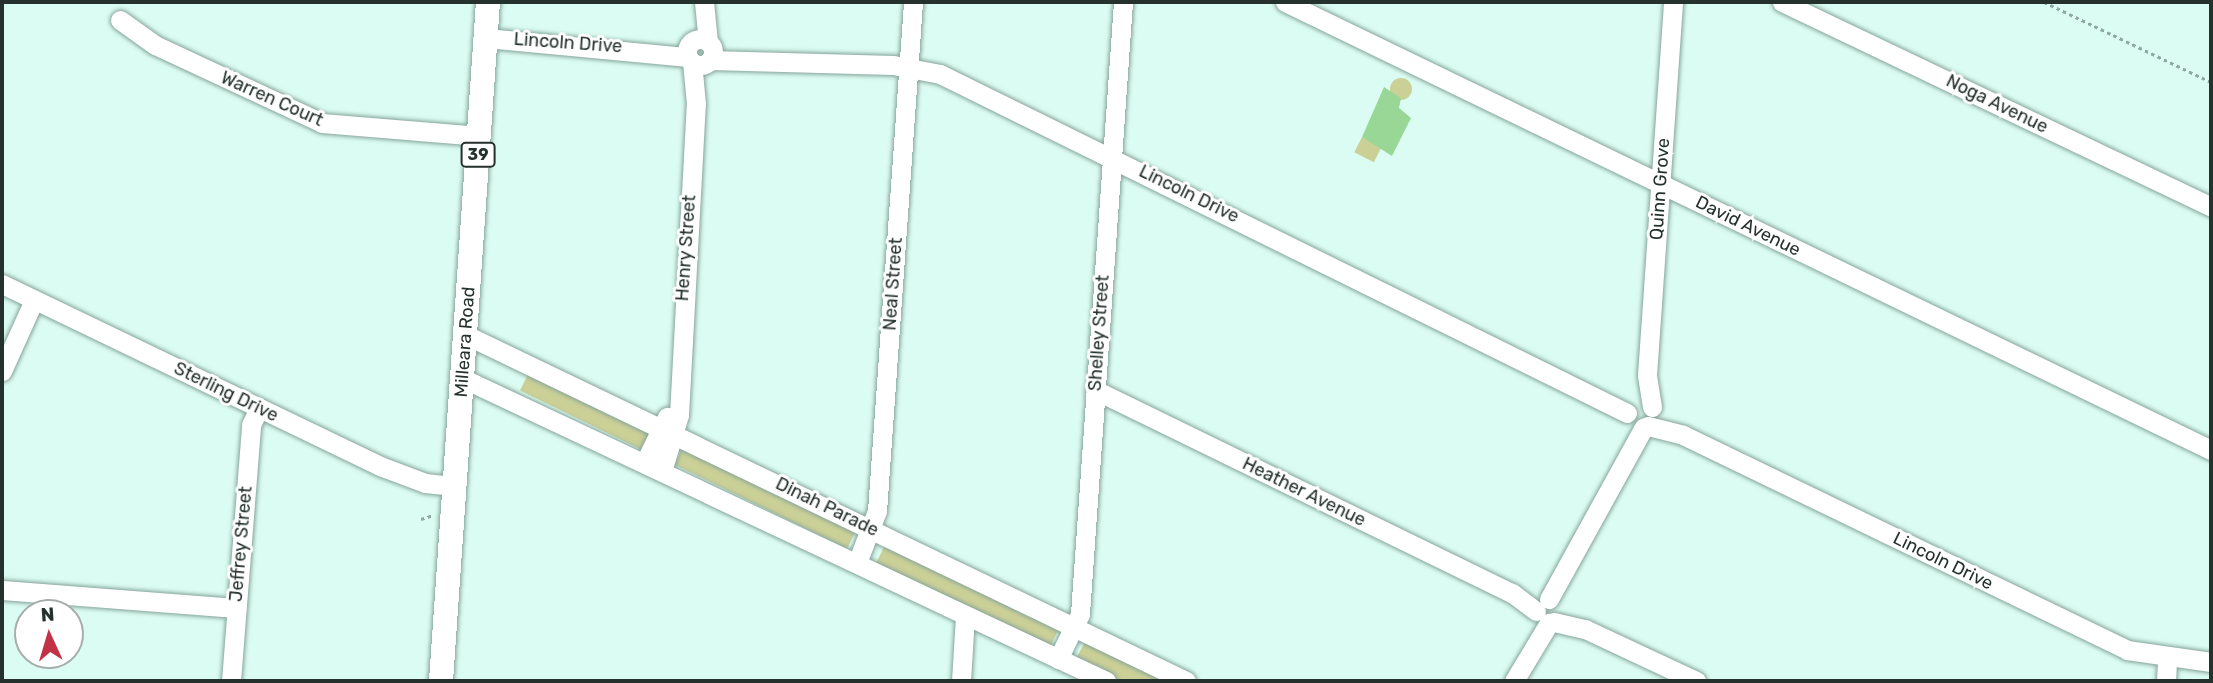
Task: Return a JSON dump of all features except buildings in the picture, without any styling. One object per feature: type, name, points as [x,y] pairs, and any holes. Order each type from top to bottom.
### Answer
[{"type":"main road","name":"Milleara Road","points":[[441,681],[488,2]]},
{"type":"street","name":"Henry Street","points":[[654,464],[669,430],[676,392],[703,2]]},
{"type":"street","name":"Neal Street","points":[[857,563],[873,530],[913,2]]},
{"type":"street","name":"Shelley Street","points":[[1068,669],[1076,628],[1123,2]]},
{"type":"street","name":"David Avenue","points":[[1285,2],[2211,450]]},
{"type":"street","name":"Noga Avenue","points":[[1783,2],[2211,207]]},
{"type":"street","name":"Quinn Grove","points":[[1514,681],[1626,453],[1640,414],[1647,375],[1673,3]]},
{"type":"street","name":"Warren Court","points":[[120,20],[155,45],[322,123],[479,136]]},
{"type":"street","name":"Lincoln Drive","points":[[486,38],[909,66],[1111,156],[2127,650],[2168,660],[2211,662]]},
{"type":"street","name":"Sterling Drive","points":[[2,284],[399,475],[455,486]]},
{"type":"street","points":[[2,371],[34,300]]},
{"type":"street","name":"Dinah Parade","points":[[466,335],[669,430],[1186,681]]},
{"type":"street","name":"Dinah Parade","points":[[462,378],[654,464],[965,615],[1068,669],[1106,681]]},
{"type":"street","name":"Heather Avenue","points":[[1095,390],[1696,681]]},
{"type":"street","name":"Jeffrey Street","points":[[231,681],[251,425],[259,408]]},
{"type":"street","points":[[2,590],[236,608]]},
{"type":"street","points":[[961,681],[965,615]]},
{"type":"street","points":[[2166,681],[2168,660]]},
{"type":"path","points":[[2044,2],[2211,82]]},
{"type":"path","points":[[421,519],[433,515]]},
{"type":"green space","points":[[1401,78],[1409,81],[1412,89],[1409,97],[1401,100],[1393,97],[1390,89],[1393,81]]},
{"type":"green space","points":[[1362,137],[1382,147],[1374,162],[1354,152]]},
{"type":"green space","points":[[531,368],[654,428],[643,451],[520,390]]},
{"type":"green space","points":[[685,443],[858,527],[847,549],[674,465]]},
{"type":"green space","points":[[886,543],[1059,628],[1050,647],[876,563]]},
{"type":"green space","points":[[1087,638],[1173,681],[1119,681],[1076,659]]}]
